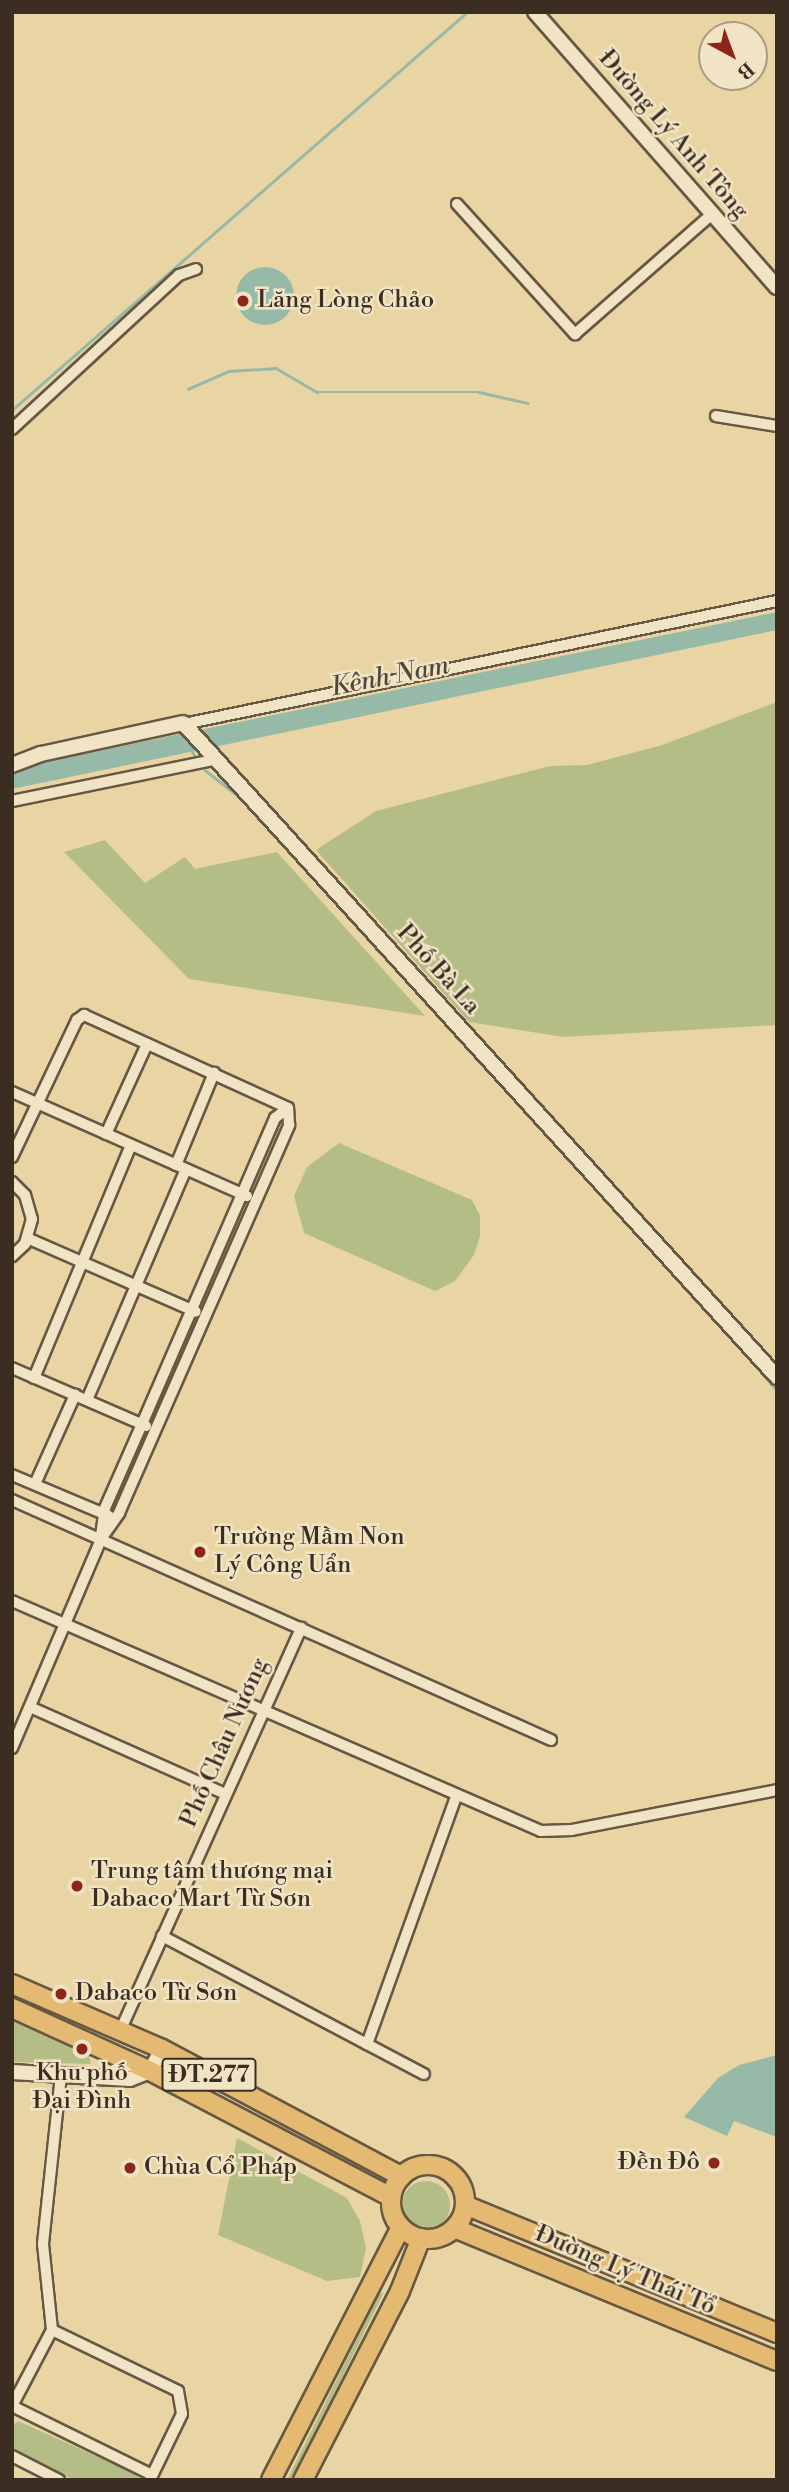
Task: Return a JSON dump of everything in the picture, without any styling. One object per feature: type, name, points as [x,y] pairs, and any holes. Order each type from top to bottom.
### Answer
[{"type":"main road","name":"ĐT.277","points":[[12,1984],[162,2049],[401,2176]]},
{"type":"main road","name":"ĐT.277","points":[[12,2008],[150,2071],[391,2197]]},
{"type":"main road","points":[[421,2165],[443,2168],[460,2183],[465,2205],[454,2228],[442,2236],[421,2238],[401,2227],[393,2215],[391,2197],[401,2176],[421,2165]]},
{"type":"main road","name":"Đường Lý Thái Tổ","points":[[465,2205],[777,2333]]},
{"type":"main road","points":[[271,2480],[401,2227]]},
{"type":"main road","name":"Đường Lý Thái Tổ","points":[[454,2228],[777,2361]]},
{"type":"main road","points":[[303,2480],[400,2291],[421,2238]]},
{"type":"street","name":"Đường Lý Anh Tông","points":[[535,12],[777,287]]},
{"type":"street","points":[[457,204],[575,334],[712,214]]},
{"type":"street","points":[[12,429],[161,291],[196,269]]},
{"type":"street","points":[[716,416],[777,426]]},
{"type":"street","points":[[12,765],[41,754],[777,601]]},
{"type":"street","name":"Phố Bà La","points":[[183,724],[777,1377]]},
{"type":"street","points":[[12,801],[214,760]]},
{"type":"street","points":[[12,1157],[77,1020],[84,1015],[288,1108]]},
{"type":"street","points":[[106,1134],[148,1044]]},
{"type":"street","points":[[35,1485],[136,1286],[214,1073]]},
{"type":"street","points":[[12,1092],[256,1200]]},
{"type":"street","points":[[12,1748],[101,1539],[142,1424],[191,1310],[275,1118],[288,1108]]},
{"type":"street","points":[[109,1516],[155,1430],[289,1125],[288,1108]]},
{"type":"street","points":[[34,1378],[131,1145]]},
{"type":"street","points":[[12,1182],[30,1206],[27,1238],[12,1256]]},
{"type":"street","points":[[27,1238],[205,1316]]},
{"type":"street","points":[[12,1368],[155,1430]]},
{"type":"street","points":[[12,1475],[109,1516]]},
{"type":"street","points":[[12,1500],[551,1740]]},
{"type":"street","points":[[12,1601],[456,1797],[541,1831],[572,1830],[777,1790]]},
{"type":"street","name":"Phố Châu Nương","points":[[121,2029],[301,1628]]},
{"type":"street","points":[[30,1707],[225,1794]]},
{"type":"street","points":[[367,2044],[456,1797]]},
{"type":"street","points":[[162,1936],[424,2074]]},
{"type":"street","points":[[12,2072],[124,2080],[150,2071],[162,2049]]},
{"type":"street","points":[[52,2330],[178,2391],[182,2414],[151,2478],[12,2406],[52,2330],[43,2250],[61,2075]]},
{"type":"street","points":[[12,2456],[59,2480]]},
{"type":"green space","points":[[777,702],[777,1025],[564,1037],[469,1022],[316,850],[376,811],[550,766],[587,765],[662,745]]},
{"type":"green space","points":[[105,840],[145,883],[185,857],[195,869],[277,852],[425,1016],[189,979],[64,852]]},
{"type":"green space","points":[[339,1143],[472,1200],[480,1216],[480,1236],[474,1255],[455,1281],[435,1291],[304,1233],[294,1196],[307,1167]]},
{"type":"green space","points":[[12,2017],[88,2051],[91,2064],[12,2062]]},
{"type":"green space","points":[[237,2138],[347,2198],[360,2221],[366,2248],[360,2277],[327,2281],[218,2235]]},
{"type":"green space","points":[[426,2181],[443,2188],[450,2205],[443,2222],[426,2229],[409,2222],[402,2205],[409,2188]]},
{"type":"green space","points":[[384,2292],[292,2480],[287,2480],[379,2294]]},
{"type":"green space","points":[[18,2421],[136,2474],[140,2480],[74,2480],[12,2449],[12,2427]]},
{"type":"shaded area","points":[[265,267],[281,272],[289,280],[294,296],[289,312],[281,320],[265,325],[249,320],[241,312],[236,296],[241,280],[249,272]]},
{"type":"shaded area","name":"Kênh Nam","points":[[777,612],[777,630],[12,789],[12,772],[34,764]]},
{"type":"shaded area","points":[[777,2055],[777,2137],[734,2121],[727,2136],[684,2117],[718,2078],[739,2065]]},
{"type":"waterway","points":[[12,410],[467,12]]},
{"type":"waterway","points":[[188,389],[229,371],[276,368],[317,392],[479,392],[528,403]]},
{"type":"waterway","points":[[191,749],[196,758]]},
{"type":"waterway","points":[[205,770],[245,801]]},
{"type":"waterway","points":[[729,1334],[777,1390]]},
{"type":"place","name":"Lăng Lòng Chảo","points":[[243,301]]},
{"type":"place","name":"Trường Mầm Non Lý Công Uẩn","points":[[200,1552]]},
{"type":"place","name":"Trung tâm thương mại Dabaco Mart Từ Sơn","points":[[77,1886]]},
{"type":"place","name":"Dabaco Từ Sơn","points":[[61,1994]]},
{"type":"place","name":"Khu phố Đại Đình","points":[[82,2049]]},
{"type":"place","name":"Đền Đô","points":[[714,2163]]},
{"type":"place","name":"Chùa Cổ Pháp","points":[[130,2168]]}]
